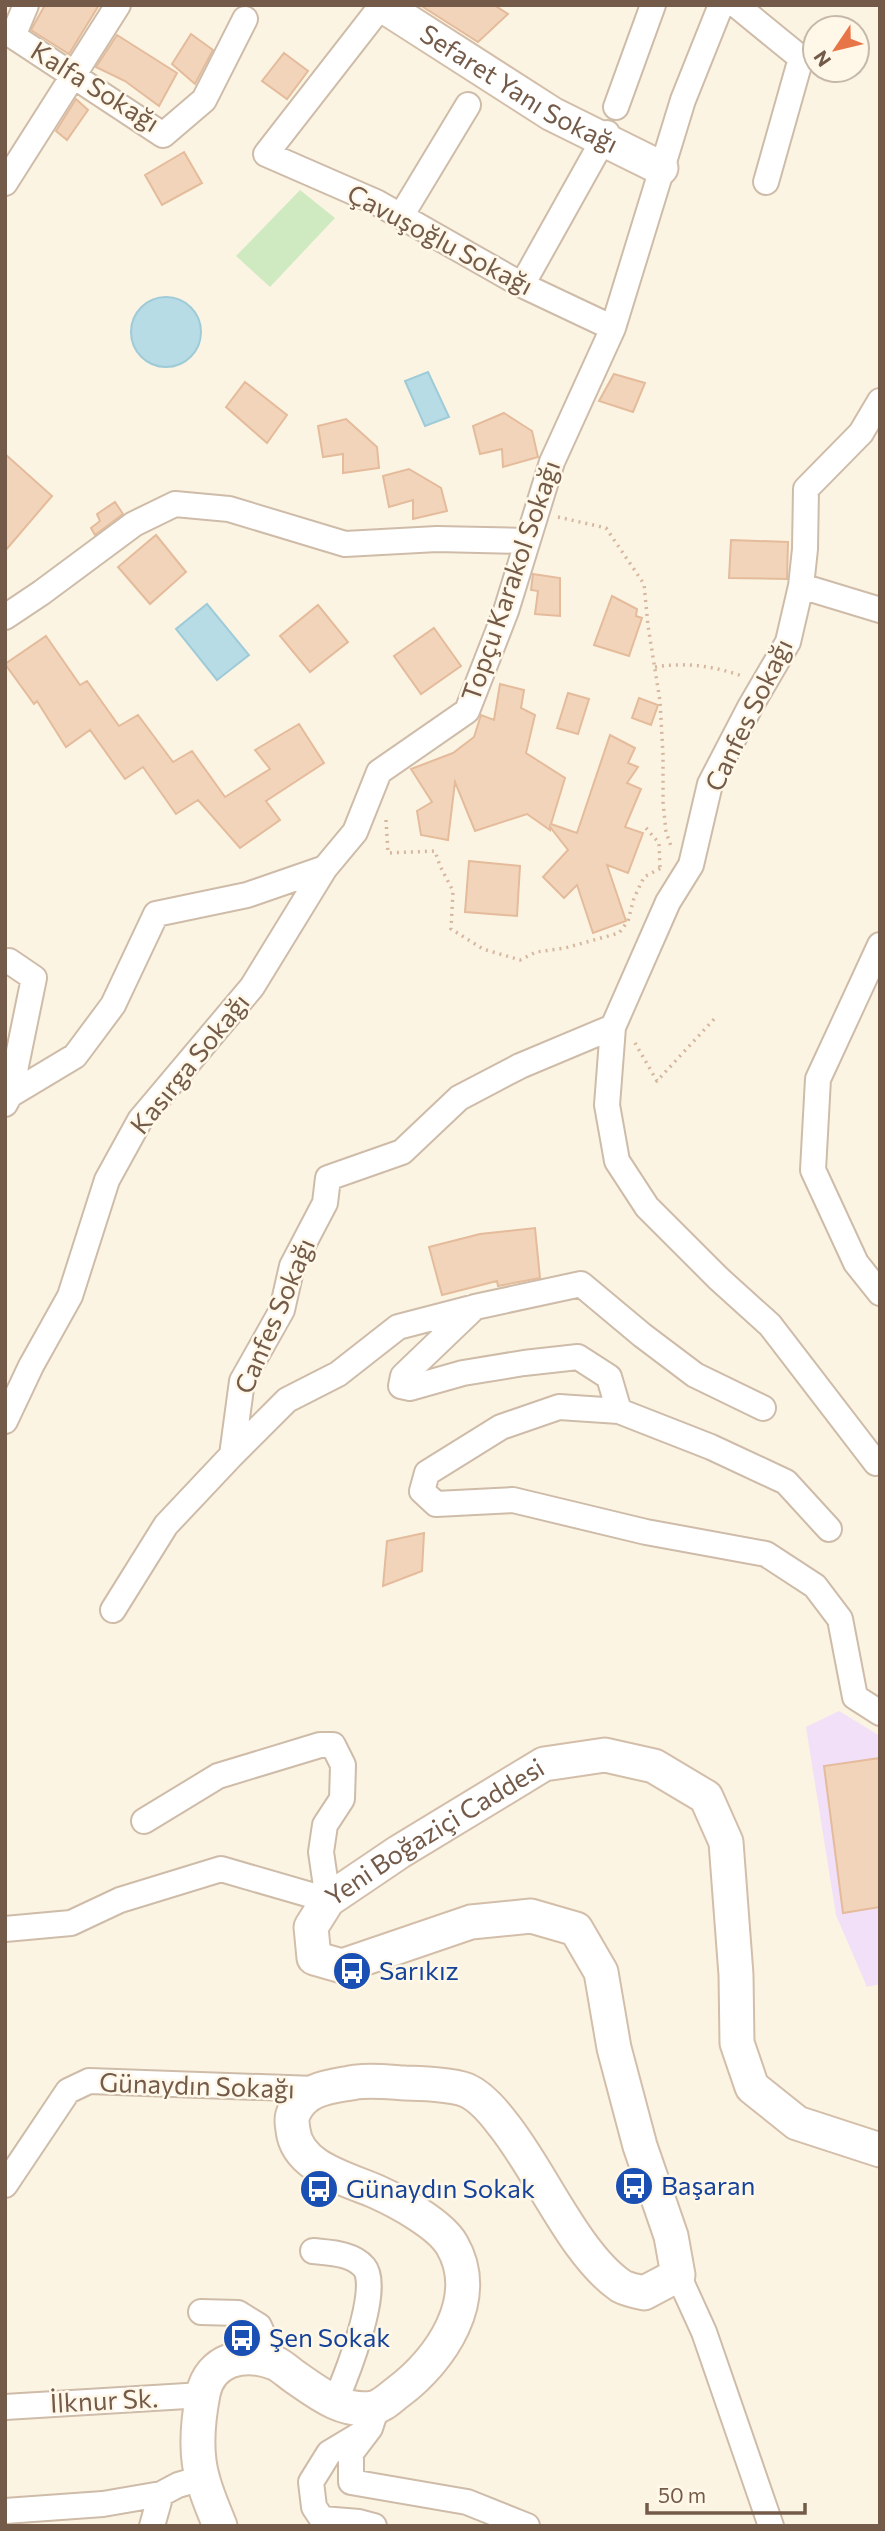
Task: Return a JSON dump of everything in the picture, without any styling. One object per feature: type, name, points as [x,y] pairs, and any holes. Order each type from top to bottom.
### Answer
[{"type":"street","name":"Kalfa Sokağı","points":[[26,5],[13,36],[163,135],[204,100],[245,19]]},
{"type":"street","points":[[5,183],[118,5]]},
{"type":"street","name":"Sefaret Yanı Sokağı","points":[[382,5],[552,114],[606,136],[661,168]]},
{"type":"street","name":"Çavuşoğlu Sokağı","points":[[382,5],[266,154],[376,202],[522,285],[613,328]]},
{"type":"street","points":[[617,107],[653,5]]},
{"type":"street","name":"Topçu Karakol Sokağı","points":[[325,868],[355,832],[379,772],[467,711],[506,611],[552,462],[613,328],[683,100],[721,5]]},
{"type":"street","points":[[736,5],[801,58],[766,182]]},
{"type":"street","points":[[401,216],[468,104]]},
{"type":"street","points":[[522,285],[606,136]]},
{"type":"street","name":"Canfes Sokağı","points":[[232,1455],[242,1381],[282,1310],[292,1266],[325,1203],[328,1178],[402,1152],[459,1098],[616,1021],[668,902],[691,865],[710,785],[788,642],[805,550],[806,489],[861,433],[880,401]]},
{"type":"street","points":[[5,617],[134,524],[175,504],[229,509],[345,544],[437,539],[527,541]]},
{"type":"street","points":[[800,586],[880,610]]},
{"type":"street","points":[[8,1099],[75,1056],[113,1005],[156,914],[247,895],[325,868]]},
{"type":"street","name":"Kasırga Sokağı","points":[[5,1421],[31,1366],[70,1296],[107,1180],[140,1119],[253,987],[325,868]]},
{"type":"street","points":[[880,945],[818,1079],[813,1170],[856,1263],[880,1293]]},
{"type":"street","points":[[5,962],[9,961],[34,978],[8,1099]]},
{"type":"street","points":[[616,1021],[607,1105],[617,1161],[647,1207],[770,1325],[876,1463]]},
{"type":"street","name":"Canfes Sokağı","points":[[232,1455],[287,1400],[338,1374],[398,1327],[581,1284],[695,1375],[763,1408]]},
{"type":"street","points":[[475,1307],[403,1376],[401,1386],[410,1388],[463,1373],[578,1357],[609,1377],[619,1411]]},
{"type":"street","points":[[829,1529],[786,1482],[711,1447],[619,1411],[559,1407],[501,1427],[427,1473],[422,1491],[436,1503],[513,1500],[646,1532],[766,1554],[815,1586],[840,1619],[855,1697],[880,1713]]},
{"type":"street","points":[[113,1610],[166,1525],[232,1455]]},
{"type":"street","points":[[5,1928],[71,1923],[120,1900],[221,1869],[328,1900],[321,1852],[325,1825],[342,1800],[343,1765],[333,1745],[320,1745],[218,1776],[144,1821]]},
{"type":"street","name":"Yeni Boğaziçi Caddesi","points":[[678,2275],[671,2236],[640,2146],[614,2048],[601,1972],[576,1929],[530,1916],[471,1922],[342,1966],[314,1958],[310,1927],[328,1900],[398,1852],[544,1764],[605,1755],[654,1766],[706,1797],[726,1842],[736,1975],[737,2043],[752,2087],[796,2123],[880,2150]]},
{"type":"street","name":"Günaydın Sokağı","points":[[5,2185],[68,2091],[89,2081],[315,2089]]},
{"type":"street","points":[[374,2526],[322,2519],[314,2507],[311,2482],[329,2453],[374,2418],[430,2364],[456,2323],[463,2295],[459,2264],[452,2244],[433,2225],[379,2193],[340,2178],[314,2163],[300,2151],[293,2136],[291,2116],[315,2089],[365,2081],[419,2083],[466,2090],[491,2109],[520,2144],[580,2241],[603,2270],[624,2288],[645,2293],[678,2275],[704,2332],[771,2526]]},
{"type":"street","points":[[313,2251],[347,2256],[363,2265],[367,2272],[368,2293],[356,2352],[335,2403]]},
{"type":"street","points":[[201,2312],[238,2313],[259,2326],[276,2363]]},
{"type":"street","points":[[220,2526],[202,2478],[199,2441],[206,2381],[221,2364],[244,2358],[276,2363],[335,2403],[374,2418]]},
{"type":"street","name":"İlknur Sk.","points":[[5,2407],[203,2395]]},
{"type":"street","points":[[374,2418],[351,2453],[351,2482],[467,2502],[527,2526]]},
{"type":"street","points":[[5,2511],[103,2504],[161,2494],[178,2485],[202,2478]]},
{"type":"street","points":[[152,2526],[161,2494]]},
{"type":"path","points":[[536,512],[606,528],[644,584],[660,705],[666,832],[676,859],[691,865]]},
{"type":"path","points":[[655,667],[715,666],[764,683]]},
{"type":"path","points":[[386,817],[388,853],[435,851],[453,891],[451,929],[483,949],[520,960],[536,953],[619,933],[631,913]]},
{"type":"path","points":[[646,828],[659,843],[660,868]]},
{"type":"path","points":[[616,1021],[657,1081],[716,1017]]},
{"type":"shaded area","points":[[839,1711],[880,1736],[880,1984],[867,1987],[836,1915],[806,1727]]},
{"type":"green space","points":[[300,190],[335,218],[270,287],[236,256]]},
{"type":"water","points":[[166,297],[191,307],[201,332],[191,357],[166,367],[141,357],[131,332],[141,307]]},
{"type":"water","points":[[428,372],[449,417],[425,426],[405,381]]},
{"type":"water","points":[[207,604],[249,655],[217,680],[176,629]]},
{"type":"building","points":[[45,5],[99,5],[69,54],[31,30]]},
{"type":"building","points":[[420,5],[494,5],[508,14],[478,42]]},
{"type":"building","points":[[191,34],[213,50],[195,84],[172,64]]},
{"type":"building","points":[[117,35],[177,73],[159,106],[125,81],[96,67]]},
{"type":"building","points":[[284,53],[308,71],[287,99],[262,81]]},
{"type":"building","points":[[76,99],[88,110],[67,140],[56,131]]},
{"type":"building","points":[[184,152],[202,183],[162,205],[145,175]]},
{"type":"building","points":[[614,374],[645,383],[633,412],[599,401]]},
{"type":"building","points":[[245,382],[287,415],[267,443],[226,407]]},
{"type":"building","points":[[504,413],[532,431],[538,457],[503,467],[502,449],[480,454],[473,426]]},
{"type":"building","points":[[346,419],[377,447],[379,468],[343,473],[343,454],[323,457],[318,426]]},
{"type":"building","points":[[5,454],[52,496],[5,551]]},
{"type":"building","points":[[409,469],[441,488],[447,511],[413,519],[413,500],[389,507],[383,476]]},
{"type":"building","points":[[115,502],[123,514],[95,535],[91,528],[100,521],[97,514]]},
{"type":"building","points":[[156,535],[186,572],[150,604],[118,567]]},
{"type":"building","points":[[731,540],[788,542],[787,579],[729,578]]},
{"type":"building","points":[[533,574],[560,578],[560,616],[535,614],[538,591],[531,590]]},
{"type":"building","points":[[612,596],[637,609],[636,616],[642,618],[629,656],[594,645]]},
{"type":"building","points":[[318,605],[348,642],[310,672],[280,636]]},
{"type":"building","points":[[434,628],[461,666],[421,694],[394,656]]},
{"type":"building","points":[[46,636],[80,685],[87,681],[119,726],[138,715],[173,762],[192,751],[225,797],[270,769],[255,750],[299,724],[324,763],[266,801],[280,820],[240,848],[198,800],[176,814],[143,767],[125,779],[90,730],[66,747],[37,701],[34,704],[5,664]]},
{"type":"building","points":[[500,684],[524,690],[521,708],[535,715],[526,753],[565,778],[551,824],[577,833],[610,735],[635,748],[628,763],[638,767],[627,783],[641,789],[625,827],[643,833],[628,873],[607,865],[626,921],[593,933],[577,885],[564,898],[543,877],[568,850],[550,827],[550,830],[527,814],[475,831],[455,782],[448,840],[421,835],[417,811],[432,802],[411,769],[453,753],[474,737],[481,715],[494,720]]},
{"type":"building","points":[[568,693],[589,699],[578,734],[557,728]]},
{"type":"building","points":[[639,698],[658,705],[651,725],[632,718]]},
{"type":"building","points":[[469,861],[520,866],[517,916],[465,912]]},
{"type":"building","points":[[535,1228],[540,1278],[498,1286],[497,1281],[442,1295],[429,1247],[480,1234]]},
{"type":"building","points":[[424,1533],[422,1571],[383,1586],[387,1541]]},
{"type":"building","points":[[880,1758],[880,1907],[843,1913],[824,1766]]},
{"type":"place","name":"Sarıkız","points":[[352,1971]]},
{"type":"place","name":"Başaran","points":[[634,2186]]},
{"type":"place","name":"Günaydın Sokak","points":[[319,2189]]},
{"type":"place","name":"Şen Sokak","points":[[242,2338]]}]
